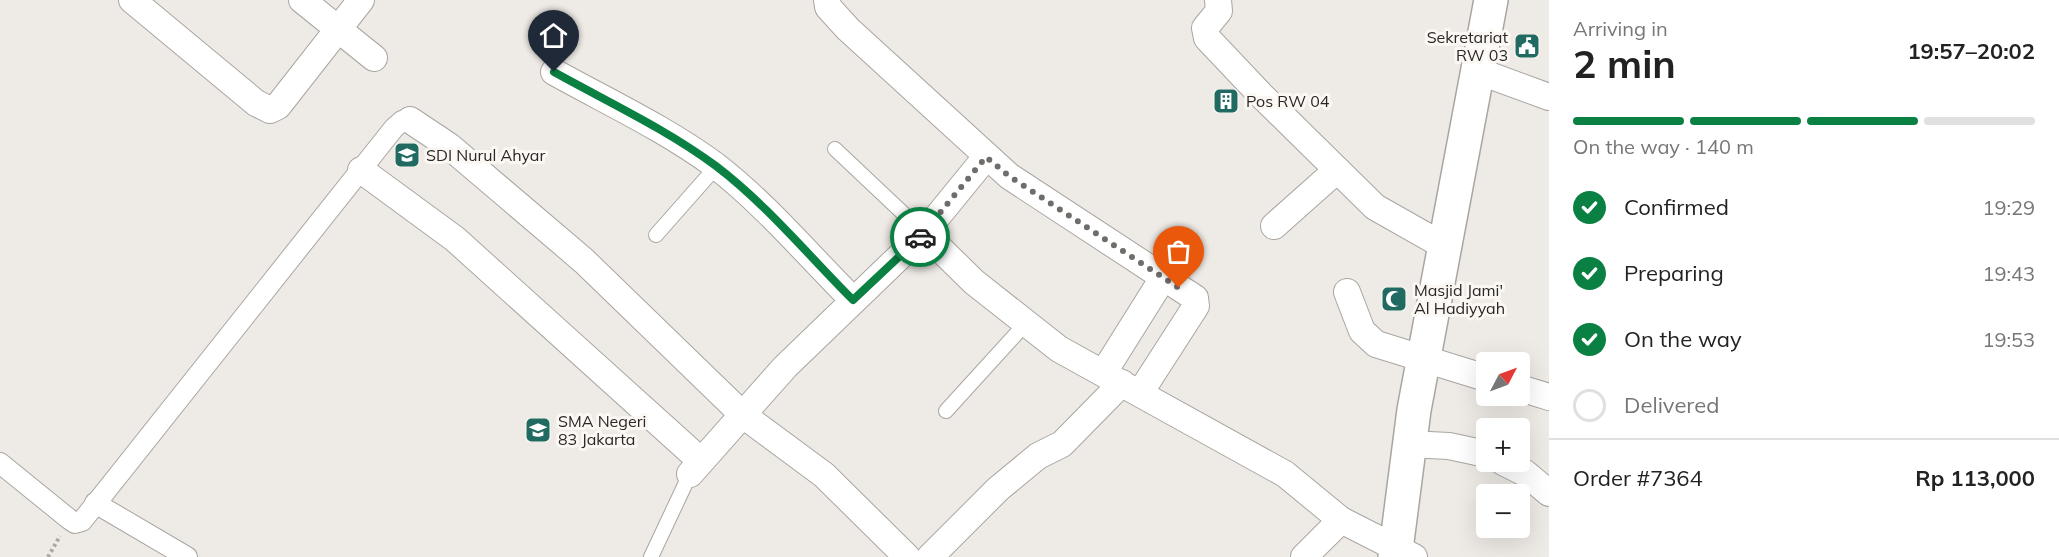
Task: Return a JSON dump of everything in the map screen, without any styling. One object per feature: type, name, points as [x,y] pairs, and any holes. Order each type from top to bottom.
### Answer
[{"type":"street","points":[[132,0],[265,110],[274,110],[362,0]]},
{"type":"street","points":[[302,0],[374,58]]},
{"type":"street","points":[[826,0],[828,7],[848,29],[1009,176],[1195,298],[1196,306],[1062,444],[1038,456],[998,489],[930,557]]},
{"type":"street","points":[[1218,0],[1219,11],[1205,28],[1207,38],[1337,170],[1385,214],[1444,246]]},
{"type":"street","points":[[924,232],[974,282],[1059,349],[1286,474],[1341,520],[1401,555],[1408,444],[1491,0]]},
{"type":"street","points":[[1478,71],[1549,97]]},
{"type":"street","points":[[554,72],[678,141],[716,166],[742,188],[853,300]]},
{"type":"street","points":[[0,462],[75,523],[82,521],[394,128],[402,121],[410,120],[449,146],[576,254],[743,415],[824,475],[907,557]]},
{"type":"street","points":[[361,170],[455,239],[696,468],[785,367],[924,232],[986,157]]},
{"type":"street","points":[[1274,226],[1337,170]]},
{"type":"street","points":[[1122,383],[1162,278]]},
{"type":"street","points":[[1347,292],[1368,339],[1376,345],[1476,375]]},
{"type":"street","points":[[1530,391],[1549,397]]},
{"type":"street","points":[[1408,444],[1449,446],[1476,452]]},
{"type":"street","points":[[1525,472],[1549,493]]},
{"type":"street","points":[[95,503],[187,557]]},
{"type":"street","points":[[1304,557],[1341,520]]},
{"type":"lane","points":[[835,149],[924,232]]},
{"type":"lane","points":[[656,235],[716,166]]},
{"type":"lane","points":[[946,411],[1026,323]]},
{"type":"lane","points":[[651,557],[696,468]]},
{"type":"way so far","points":[[920,237],[986,157],[1009,176],[1179,288]]},
{"type":"place","name":"Sekretariat RW 03","points":[[1527,46]]},
{"type":"place","name":"Pos RW 04","points":[[1226,101]]},
{"type":"place","name":"SDI Nurul Ahyar","points":[[407,155]]},
{"type":"place","name":"Masjid Jami' Al Hadiyyah","points":[[1394,299]]},
{"type":"place","name":"SMA Negeri 83 Jakarta","points":[[538,430]]},
{"type":"route","points":[[554,72],[678,141],[716,166],[742,188],[853,300],[920,237]]}]
